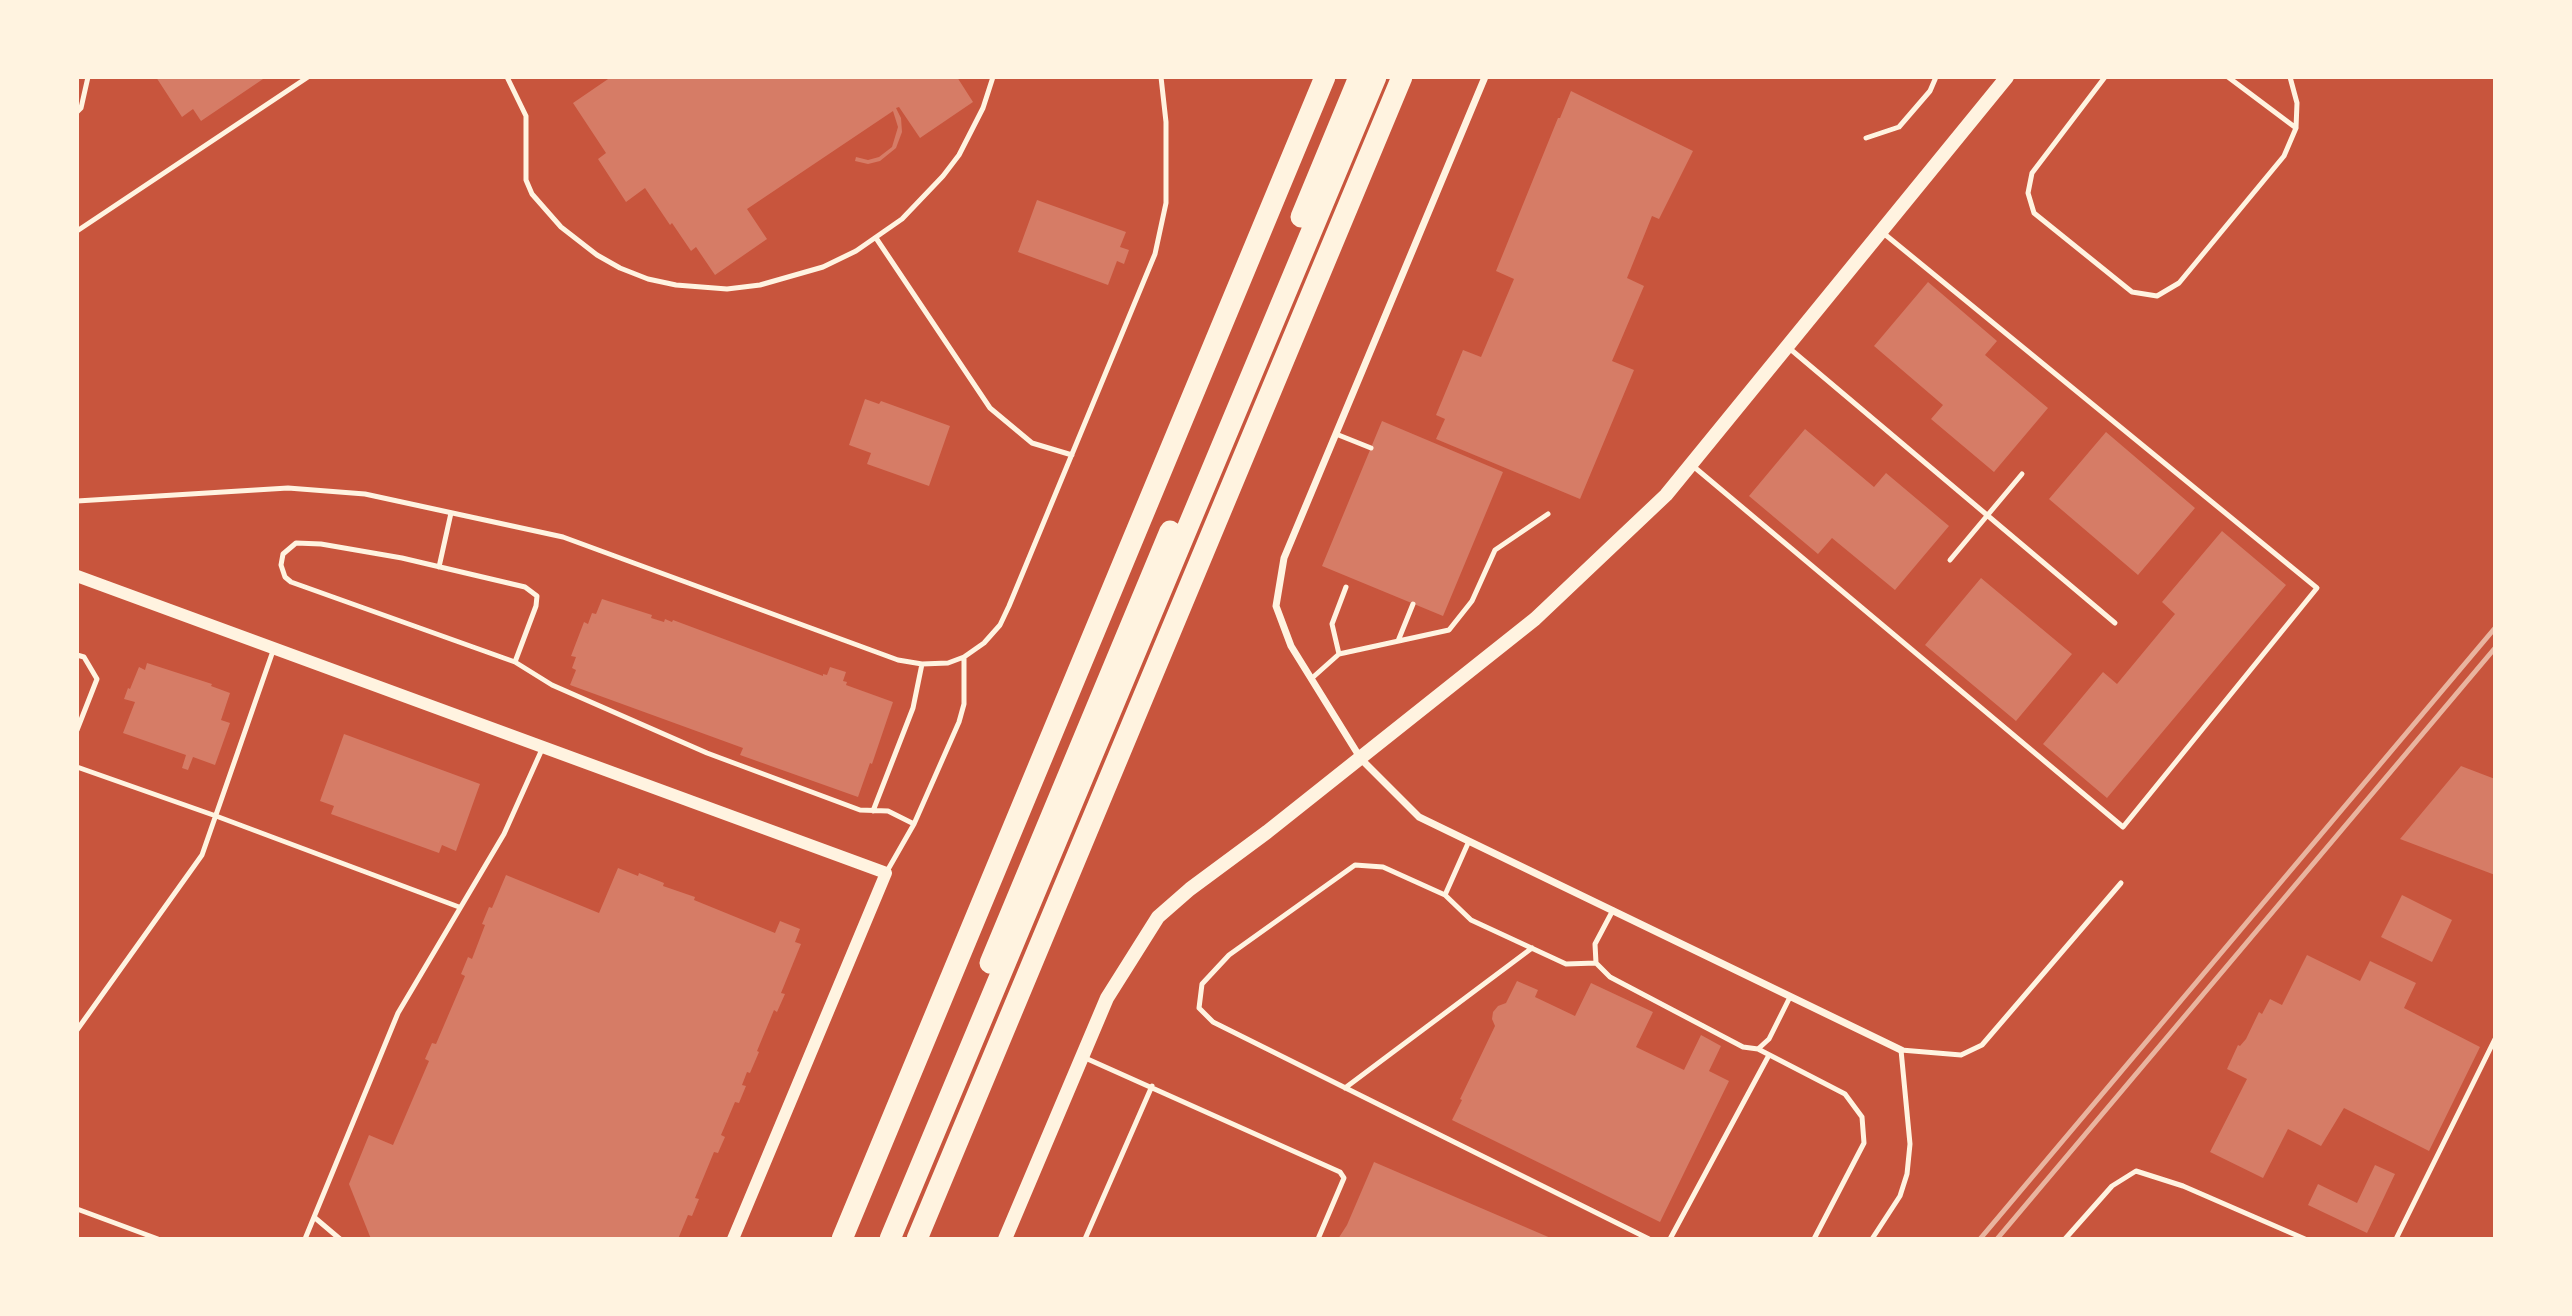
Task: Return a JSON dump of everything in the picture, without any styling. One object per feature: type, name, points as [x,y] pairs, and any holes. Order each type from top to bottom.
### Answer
[{"type":"highway","points":[[1293,153],[1318,77]]},
{"type":"highway","points":[[842,1239],[1325,77]]},
{"type":"highway","points":[[874,1239],[1359,77]]},
{"type":"highway","points":[[890,1239],[1376,77]]},
{"type":"highway","points":[[917,1239],[1402,81]]},
{"type":"main road","points":[[1005,1239],[1107,998],[1158,917],[1190,889],[1361,759],[1535,619],[1666,495],[2007,77]]},
{"type":"street","points":[[1485,77],[1284,558],[1276,606],[1291,646],[1361,759],[1419,817],[1902,1051]]},
{"type":"street","points":[[77,576],[886,873],[733,1239]]},
{"type":"lane","points":[[77,112],[87,88],[88,77]]},
{"type":"lane","points":[[77,231],[308,77]]},
{"type":"lane","points":[[507,77],[526,116],[526,180],[532,194],[561,227],[597,255],[620,268],[648,279],[702,288],[738,288],[823,267],[876,238],[902,219],[959,155],[983,108],[993,77]]},
{"type":"lane","points":[[77,501],[259,489],[301,488],[365,494],[571,540],[898,660],[922,664],[948,663],[964,657],[984,643],[1000,625],[1147,278],[1166,203],[1166,122],[1161,77]]},
{"type":"lane","points":[[1866,138],[1899,127],[1930,91],[1936,77]]},
{"type":"lane","points":[[2105,77],[2032,173],[2028,193],[2034,213],[2132,292],[2157,296],[2179,283],[2284,156],[2296,128],[2297,103],[2290,77]]},
{"type":"lane","points":[[2228,77],[2296,128]]},
{"type":"lane","points":[[1691,464],[2123,827],[2317,588],[1881,231]]},
{"type":"lane","points":[[876,238],[990,408],[1032,443],[1072,455]]},
{"type":"lane","points":[[1787,346],[2115,624]]},
{"type":"lane","points":[[1336,434],[1370,448]]},
{"type":"lane","points":[[1950,560],[2022,474]]},
{"type":"lane","points":[[439,567],[451,513]]},
{"type":"lane","points":[[1311,679],[1339,654],[1448,630],[1472,601],[1495,550],[1548,514]]},
{"type":"lane","points":[[515,662],[536,606],[537,596],[525,587],[321,544],[296,543],[283,554],[281,565],[285,577],[291,582],[515,662],[552,685],[707,753],[860,810],[888,811],[914,824]]},
{"type":"lane","points":[[1339,654],[1332,624],[1346,587]]},
{"type":"lane","points":[[1398,641],[1413,604]]},
{"type":"lane","points":[[77,1030],[202,855],[274,648]]},
{"type":"lane","points":[[77,654],[84,657],[97,679],[77,730]]},
{"type":"lane","points":[[886,873],[914,824],[959,722],[964,704],[964,657]]},
{"type":"lane","points":[[873,811],[913,708],[922,664]]},
{"type":"lane","points":[[305,1239],[398,1013],[504,834],[543,747]]},
{"type":"lane","points":[[77,767],[459,906]]},
{"type":"lane","points":[[1445,895],[1469,841]]},
{"type":"lane","points":[[1649,1239],[1213,1022],[1199,1008],[1202,984],[1229,955],[1355,865],[1382,867],[1445,895],[1471,920],[1566,964],[1596,964],[1610,977],[1743,1048],[1758,1049],[1845,1094],[1862,1117],[1864,1143],[1814,1239]]},
{"type":"lane","points":[[1872,1239],[1900,1196],[1907,1174],[1910,1144],[1902,1051],[1961,1055],[1982,1045],[2121,883]]},
{"type":"lane","points":[[1596,964],[1595,944],[1613,911]]},
{"type":"lane","points":[[1345,1088],[1532,948]]},
{"type":"lane","points":[[1758,1049],[1769,1039],[1790,997]]},
{"type":"lane","points":[[2396,1239],[2495,1039]]},
{"type":"lane","points":[[1670,1239],[1769,1055]]},
{"type":"lane","points":[[1083,1057],[1340,1172],[1344,1178],[1318,1239]]},
{"type":"lane","points":[[1085,1239],[1152,1086]]},
{"type":"lane","points":[[2066,1239],[2112,1186],[2136,1171],[2183,1186],[2305,1239]]},
{"type":"lane","points":[[77,1209],[158,1239]]},
{"type":"lane","points":[[314,1217],[340,1239]]},
{"type":"building","points":[[156,77],[266,77],[201,121],[193,109],[182,117]]},
{"type":"building","points":[[611,77],[957,77],[973,102],[920,138],[899,107],[896,108],[901,118],[902,132],[896,148],[880,161],[868,164],[855,161],[856,157],[868,160],[879,157],[892,147],[898,127],[893,111],[747,209],[767,239],[715,275],[696,247],[691,251],[672,223],[670,225],[645,188],[626,202],[598,159],[606,153],[573,103]]},
{"type":"building","points":[[1571,91],[1693,151],[1659,219],[1652,216],[1627,278],[1644,286],[1612,361],[1634,370],[1580,499],[1436,439],[1445,419],[1436,415],[1463,350],[1481,357],[1514,279],[1496,271]]},
{"type":"building","points":[[1037,200],[1126,232],[1120,247],[1129,250],[1124,264],[1117,261],[1108,285],[1018,252]]},
{"type":"building","points":[[1928,282],[1997,341],[1985,355],[2048,408],[1994,472],[1931,419],[1943,405],[1874,346]]},
{"type":"building","points":[[865,399],[879,404],[881,401],[950,426],[929,486],[867,464],[871,453],[849,445]]},
{"type":"building","points":[[1382,421],[1503,472],[1443,616],[1322,566]]},
{"type":"building","points":[[1805,429],[1874,487],[1886,473],[1949,526],[1895,590],[1832,538],[1818,554],[1749,496]]},
{"type":"building","points":[[2106,432],[2195,508],[2138,575],[2049,499]]},
{"type":"building","points":[[2222,531],[2286,585],[2107,798],[2043,744],[2103,672],[2117,684],[2175,614],[2162,602]]},
{"type":"building","points":[[1981,578],[2072,654],[2016,721],[1925,645]]},
{"type":"building","points":[[602,599],[652,615],[651,618],[664,622],[665,619],[672,622],[673,620],[823,676],[827,675],[830,667],[846,672],[843,681],[847,682],[846,685],[893,702],[858,797],[740,755],[743,748],[570,685],[576,670],[572,668],[576,657],[571,656],[584,622],[588,624],[592,613],[596,614]]},
{"type":"building","points":[[147,663],[212,684],[211,686],[230,693],[221,720],[230,723],[215,765],[193,757],[188,770],[182,768],[186,755],[123,733],[135,702],[124,699],[139,667],[145,670]]},
{"type":"building","points":[[344,734],[480,784],[456,851],[442,845],[439,853],[331,814],[334,806],[320,801]]},
{"type":"building","points":[[2461,766],[2495,779],[2495,875],[2400,839]]},
{"type":"building","points":[[618,868],[664,883],[663,886],[695,897],[694,900],[775,933],[780,921],[800,929],[795,942],[801,944],[781,993],[785,994],[777,1012],[774,1010],[757,1051],[759,1052],[742,1085],[746,1086],[739,1103],[735,1102],[721,1135],[725,1137],[718,1153],[714,1152],[695,1198],[699,1199],[692,1216],[688,1215],[678,1239],[371,1239],[349,1184],[369,1135],[393,1145],[429,1061],[425,1059],[432,1043],[436,1044],[465,976],[461,974],[468,957],[472,959],[485,925],[482,924],[506,875],[599,913]]},
{"type":"building","points":[[2402,895],[2452,920],[2432,962],[2381,937]]},
{"type":"building","points":[[2307,955],[2360,981],[2370,961],[2416,983],[2404,1008],[2480,1047],[2429,1151],[2344,1108],[2321,1146],[2288,1129],[2263,1178],[2210,1152],[2247,1079],[2227,1069],[2238,1045],[2246,1039],[2259,1012],[2262,1014],[2270,999],[2282,1005]]},
{"type":"building","points":[[1517,981],[1538,990],[1535,997],[1575,1016],[1591,983],[1653,1012],[1636,1047],[1684,1070],[1701,1035],[1721,1046],[1709,1071],[1729,1081],[1660,1222],[1452,1120],[1495,1026],[1493,1012],[1506,1003]]},
{"type":"building","points":[[1374,1162],[1553,1239],[1338,1239],[1347,1225]]},
{"type":"building","points":[[2375,1165],[2395,1174],[2367,1233],[2308,1205],[2318,1184],[2357,1203]]},
{"type":"railway","points":[[1980,1239],[2495,628]]},
{"type":"railway","points":[[1997,1239],[2495,648]]}]
